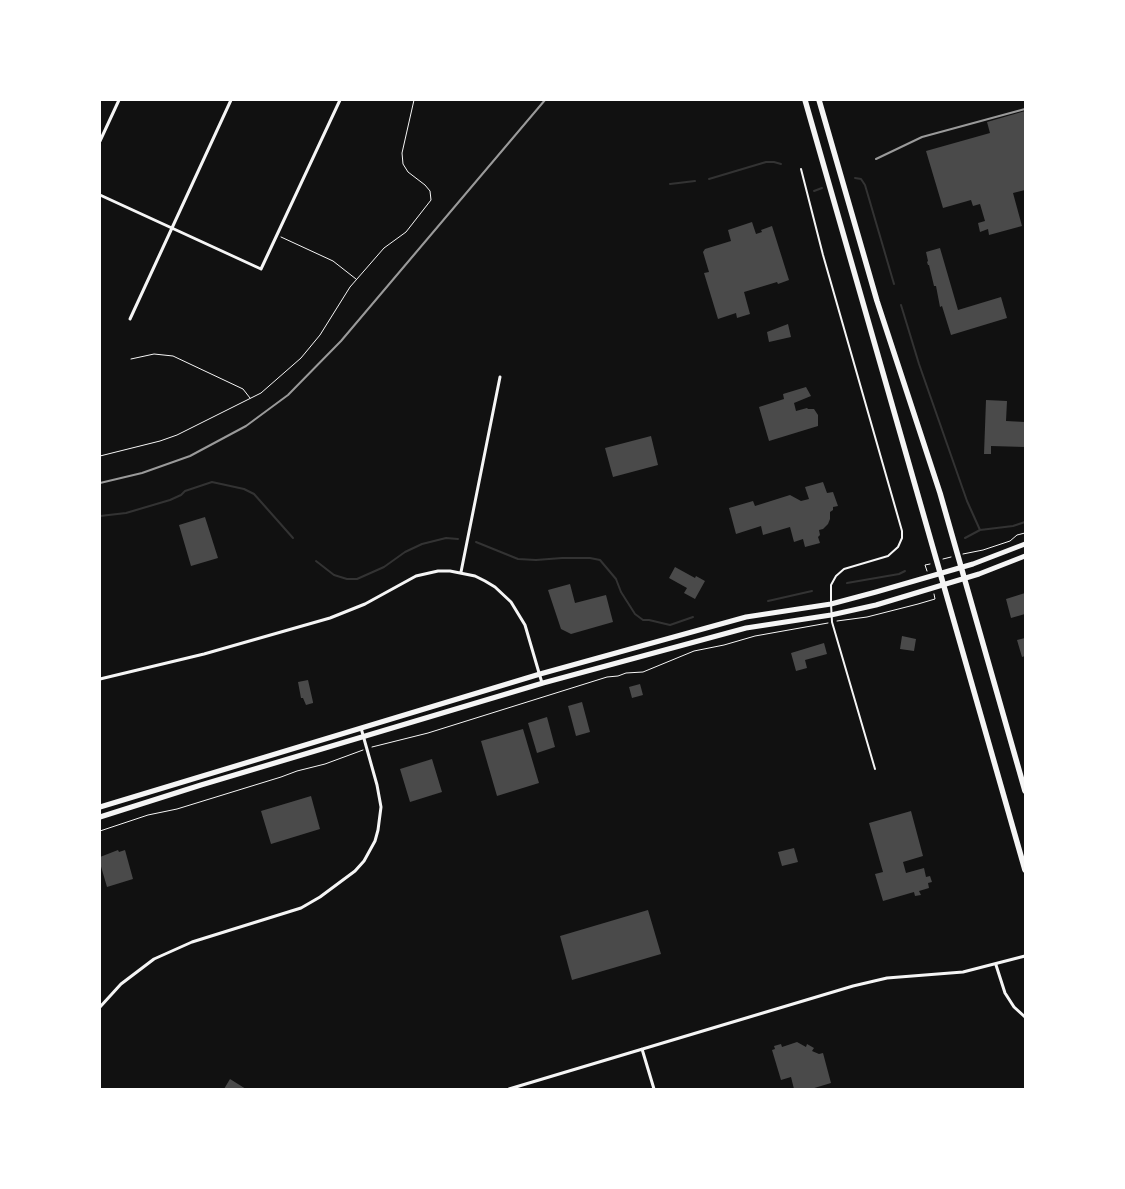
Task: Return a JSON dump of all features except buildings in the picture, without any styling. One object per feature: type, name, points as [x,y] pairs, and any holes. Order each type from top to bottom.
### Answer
[{"type":"main road","points":[[805,100],[1025,870]]},
{"type":"main road","points":[[818,100],[877,301],[932,469],[1025,791]]},
{"type":"main road","points":[[100,806],[540,674],[746,618],[831,604],[961,568],[1025,544]]},
{"type":"main road","points":[[100,817],[542,683],[746,628],[876,605],[964,579],[1025,556]]},
{"type":"street","points":[[100,141],[119,100]]},
{"type":"street","points":[[130,319],[231,100]]},
{"type":"street","points":[[100,195],[261,269],[340,100]]},
{"type":"street","points":[[461,572],[500,377]]},
{"type":"street","points":[[100,679],[204,654],[330,618],[365,604],[404,581],[426,573],[450,571],[461,572],[485,580],[511,602],[525,625],[542,683]]},
{"type":"street","points":[[100,1007],[121,984],[154,959],[192,942],[301,908],[320,897],[355,870],[370,851],[375,841],[380,819],[380,795],[361,728]]},
{"type":"street","points":[[509,1089],[878,980],[963,972],[1025,956]]},
{"type":"street","points":[[996,965],[1005,993],[1014,1007],[1025,1017]]},
{"type":"street","points":[[642,1049],[654,1089]]},
{"type":"lane","points":[[801,169],[823,254],[902,531],[898,546],[888,556],[838,573],[832,585],[832,622],[874,769]]},
{"type":"path","points":[[100,456],[177,435],[261,393],[300,358],[320,335],[356,280],[384,248],[406,232],[431,200],[430,191],[408,172],[403,164],[402,153],[414,100]]},
{"type":"path","points":[[277,235],[333,261],[356,280]]},
{"type":"path","points":[[131,359],[154,354],[173,356],[244,390],[250,398]]},
{"type":"path","points":[[965,553],[983,550],[1025,532]]},
{"type":"path","points":[[927,571],[925,565],[928,564]]},
{"type":"path","points":[[374,747],[384,746],[392,741],[446,728],[485,714],[498,712],[508,707],[607,677],[643,672],[694,651],[751,637],[878,615],[935,600],[935,597]]},
{"type":"path","points":[[100,831],[148,815],[177,809],[351,756],[352,753]]},
{"type":"waterway","points":[[709,179],[766,162],[781,164]]},
{"type":"waterway","points":[[855,178],[861,179],[865,185],[894,284]]},
{"type":"waterway","points":[[670,184],[695,181]]},
{"type":"waterway","points":[[814,191],[822,188]]},
{"type":"waterway","points":[[901,305],[919,364],[967,501],[980,530]]},
{"type":"waterway","points":[[100,516],[126,513],[170,500],[185,491],[212,482],[244,489],[254,494],[293,538]]},
{"type":"waterway","points":[[965,538],[980,530],[1013,526],[1025,522]]},
{"type":"waterway","points":[[316,561],[334,575],[347,579],[357,579],[384,567],[405,552],[422,544],[446,538],[458,539]]},
{"type":"waterway","points":[[476,542],[518,559],[590,558],[600,560],[616,579],[621,592],[635,614],[643,620],[670,625],[693,617]]},
{"type":"waterway","points":[[847,583],[899,574],[905,571]]},
{"type":"waterway","points":[[768,601],[812,591]]},
{"type":"railway","points":[[100,483],[142,473],[190,456],[246,426],[288,395],[341,341],[545,100]]},
{"type":"railway","points":[[876,159],[922,137],[1025,109]]}]
